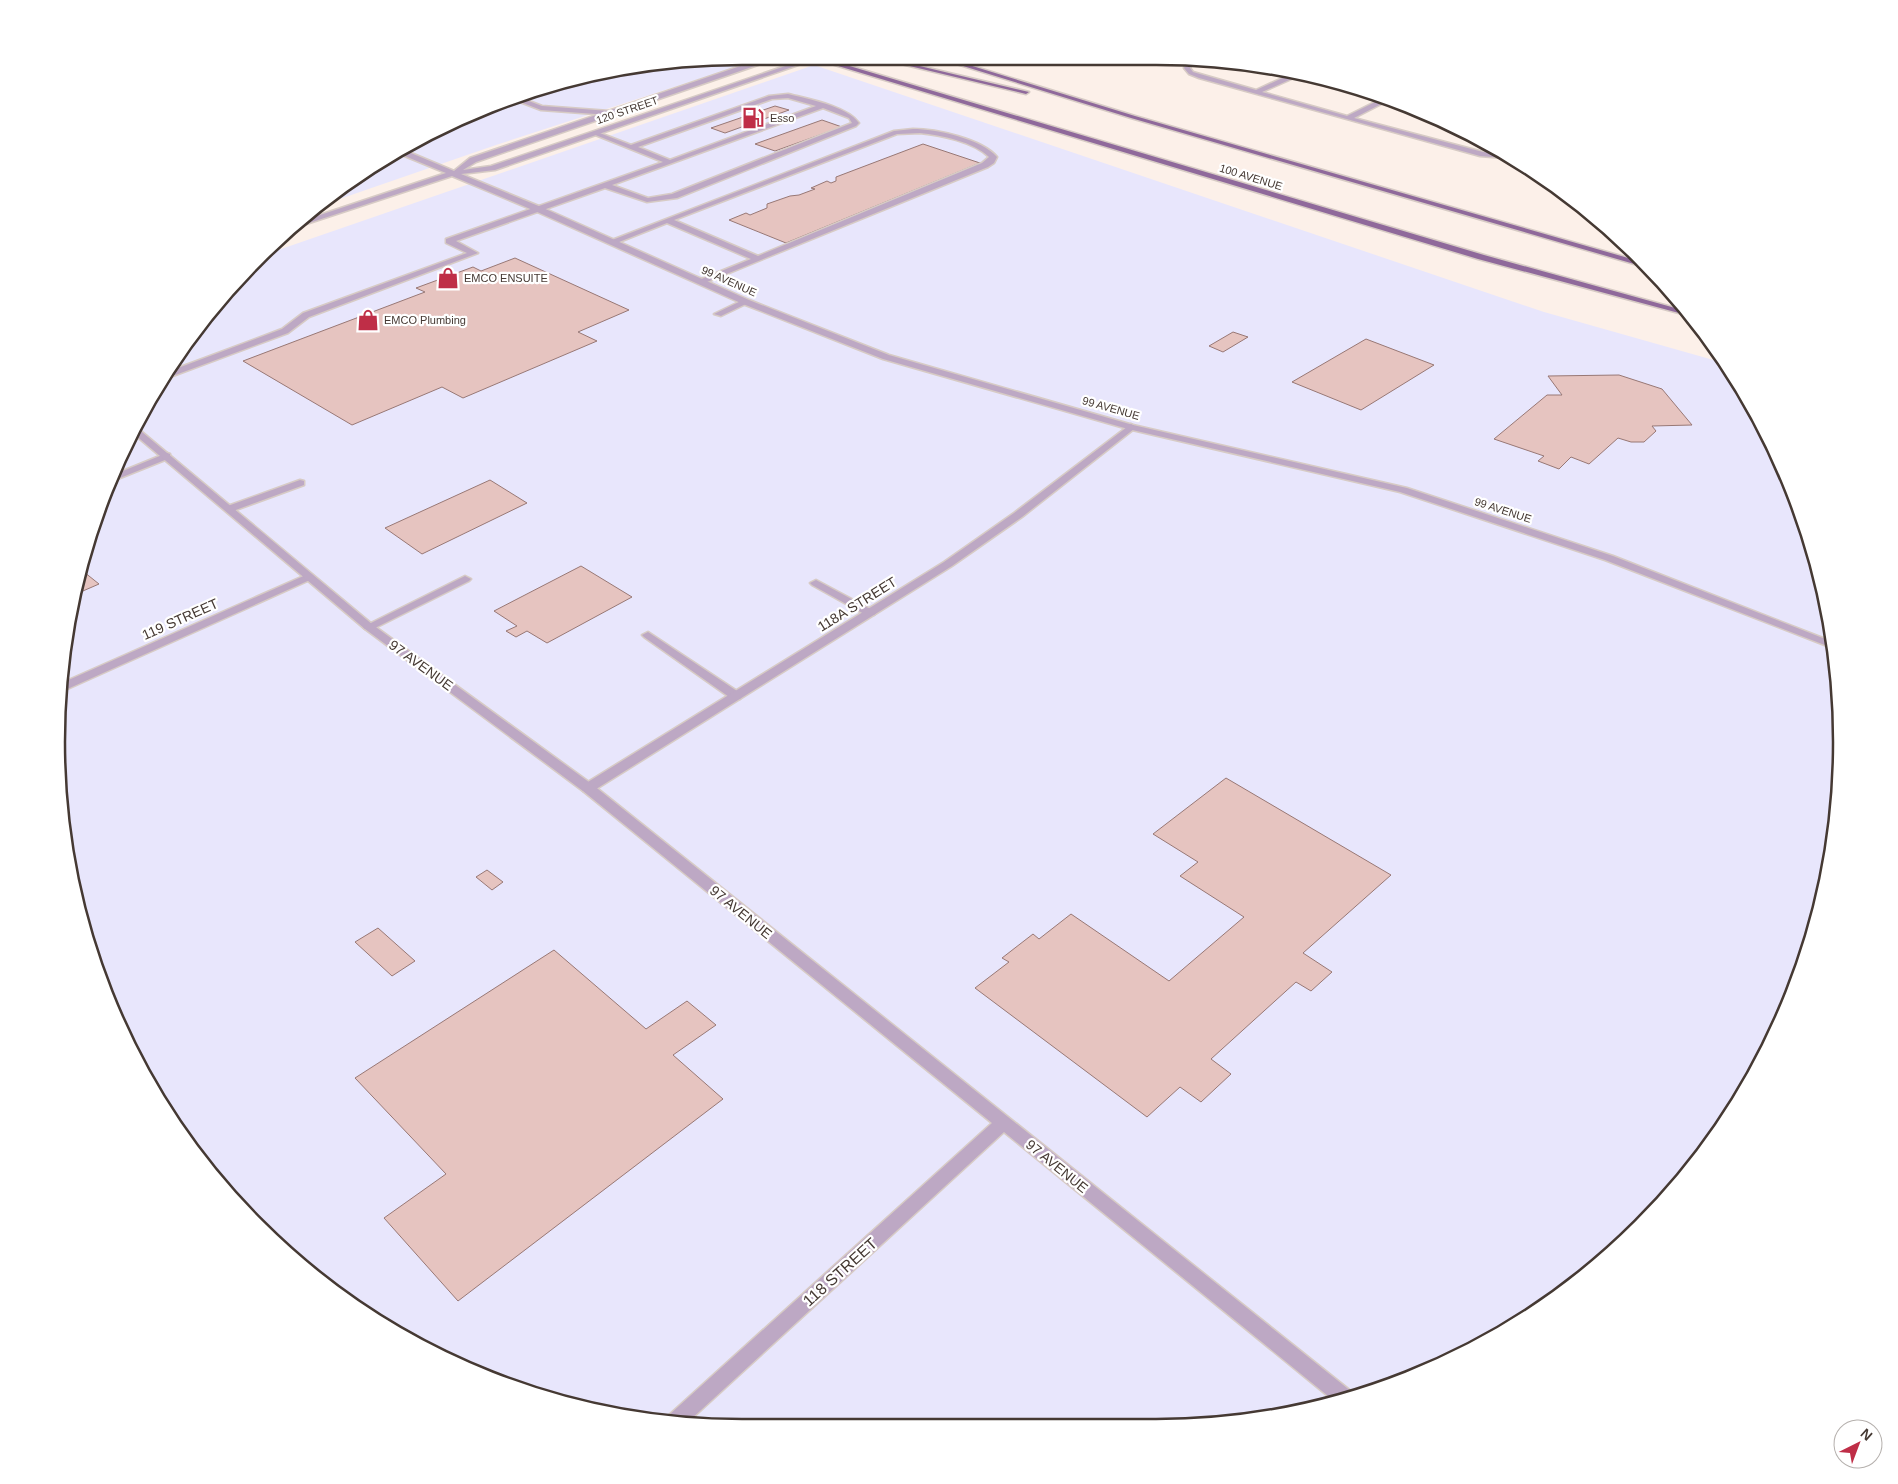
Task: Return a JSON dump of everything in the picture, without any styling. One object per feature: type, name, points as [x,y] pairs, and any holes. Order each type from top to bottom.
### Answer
[{"type":"main road","name":"100 AVENUE","points":[[838,65],[1481,257],[1677,311]]},
{"type":"main road","points":[[909,65],[1133,117]]},
{"type":"main road","name":"100 AVENUE","points":[[963,65],[1133,117],[1635,263]]},
{"type":"street","name":"120 STREET","points":[[453,173],[473,160],[750,65]]},
{"type":"street","name":"120 STREET","points":[[310,221],[453,173],[492,168],[796,65]]},
{"type":"street","points":[[1188,66],[1187,68],[1191,73],[1348,118],[1494,155]]},
{"type":"street","points":[[1257,92],[1288,78]]},
{"type":"street","points":[[605,185],[647,200],[674,196],[856,123],[851,117],[823,106],[788,96],[771,98],[631,146]]},
{"type":"street","points":[[524,101],[541,108],[609,113]]},
{"type":"street","points":[[1348,118],[1378,103]]},
{"type":"street","points":[[175,372],[285,331],[306,315],[474,253],[449,241],[823,106]]},
{"type":"street","points":[[611,242],[896,132],[915,131],[937,134],[983,149],[993,157],[985,165],[702,282]]},
{"type":"street","points":[[595,133],[670,162]]},
{"type":"street","name":"99 AVENUE","points":[[407,154],[538,209],[746,302],[886,357],[1130,427],[1403,490],[1609,558],[1825,643]]},
{"type":"street","points":[[667,220],[759,258]]},
{"type":"street","points":[[718,314],[746,302]]},
{"type":"street","name":"118A STREET","points":[[588,788],[948,564],[1018,515],[1130,427]]},
{"type":"street","name":"97 AVENUE","points":[[140,434],[308,578],[369,627],[588,788],[1339,1393]]},
{"type":"street","points":[[121,475],[167,456]]},
{"type":"street","points":[[229,509],[300,483]]},
{"type":"street","name":"119 STREET","points":[[67,685],[308,578]]},
{"type":"street","points":[[369,627],[465,579]]},
{"type":"street","points":[[816,583],[870,613]]},
{"type":"street","points":[[648,635],[736,696]]},
{"type":"street","name":"118 STREET","points":[[681,1416],[1003,1123]]},
{"type":"shaded area","points":[[741,65],[496,145],[337,200],[403,156],[443,135],[524,101],[610,78],[698,66]]},
{"type":"shaded area","points":[[814,65],[1544,312],[1715,360],[1763,443],[1797,524],[1820,610],[1832,698],[1832,786],[1820,874],[1810,917],[1797,960],[1781,1001],[1763,1041],[1742,1080],[1719,1118],[1693,1154],[1635,1221],[1568,1279],[1532,1305],[1455,1349],[1415,1367],[1374,1383],[1288,1406],[1200,1418],[1156,1419],[698,1418],[610,1406],[524,1383],[443,1349],[403,1328],[366,1305],[330,1279],[263,1221],[205,1154],[179,1118],[135,1041],[101,960],[78,874],[71,830],[66,786],[66,698],[78,610],[101,524],[135,443],[156,403],[179,366],[233,296],[277,251]]},
{"type":"building","points":[[775,106],[789,110],[725,133],[711,128]]},
{"type":"building","points":[[822,120],[842,127],[775,151],[755,144]]},
{"type":"building","points":[[923,144],[980,163],[786,243],[729,220],[746,213],[750,215],[767,208],[767,204],[815,189],[811,188],[827,181],[831,183],[836,181],[836,177]]},
{"type":"building","points":[[515,258],[629,310],[578,332],[597,341],[463,398],[442,387],[352,425],[243,361],[425,292],[416,288],[473,267],[481,271]]},
{"type":"building","points":[[1233,332],[1248,337],[1223,352],[1209,346]]},
{"type":"building","points":[[1366,339],[1434,365],[1361,410],[1292,382]]},
{"type":"building","points":[[1619,375],[1662,389],[1692,425],[1652,426],[1656,431],[1644,442],[1631,442],[1618,438],[1589,464],[1571,457],[1559,469],[1538,461],[1544,456],[1494,439],[1547,395],[1562,395],[1548,376]]},
{"type":"building","points":[[490,480],[527,503],[422,554],[385,528]]},
{"type":"building","points":[[581,566],[632,597],[547,643],[527,631],[516,637],[506,631],[517,626],[494,611]]},
{"type":"building","points":[[86,574],[99,584],[82,591]]},
{"type":"building","points":[[1226,778],[1391,875],[1303,953],[1332,972],[1311,991],[1296,982],[1211,1059],[1231,1074],[1201,1102],[1180,1087],[1147,1117],[975,988],[1009,962],[1002,958],[1033,934],[1039,939],[1071,914],[1169,981],[1244,917],[1180,876],[1198,862],[1153,834]]},
{"type":"building","points":[[487,870],[503,882],[492,890],[476,877]]},
{"type":"building","points":[[378,928],[415,961],[392,976],[355,942]]},
{"type":"building","points":[[554,950],[646,1029],[687,1001],[716,1025],[673,1055],[723,1099],[458,1301],[384,1218],[446,1174],[355,1078]]},
{"type":"place","name":"Esso","points":[[753,118]]},
{"type":"place","name":"EMCO ENSUITE","points":[[448,278]]},
{"type":"place","name":"EMCO Plumbing","points":[[368,320]]}]
